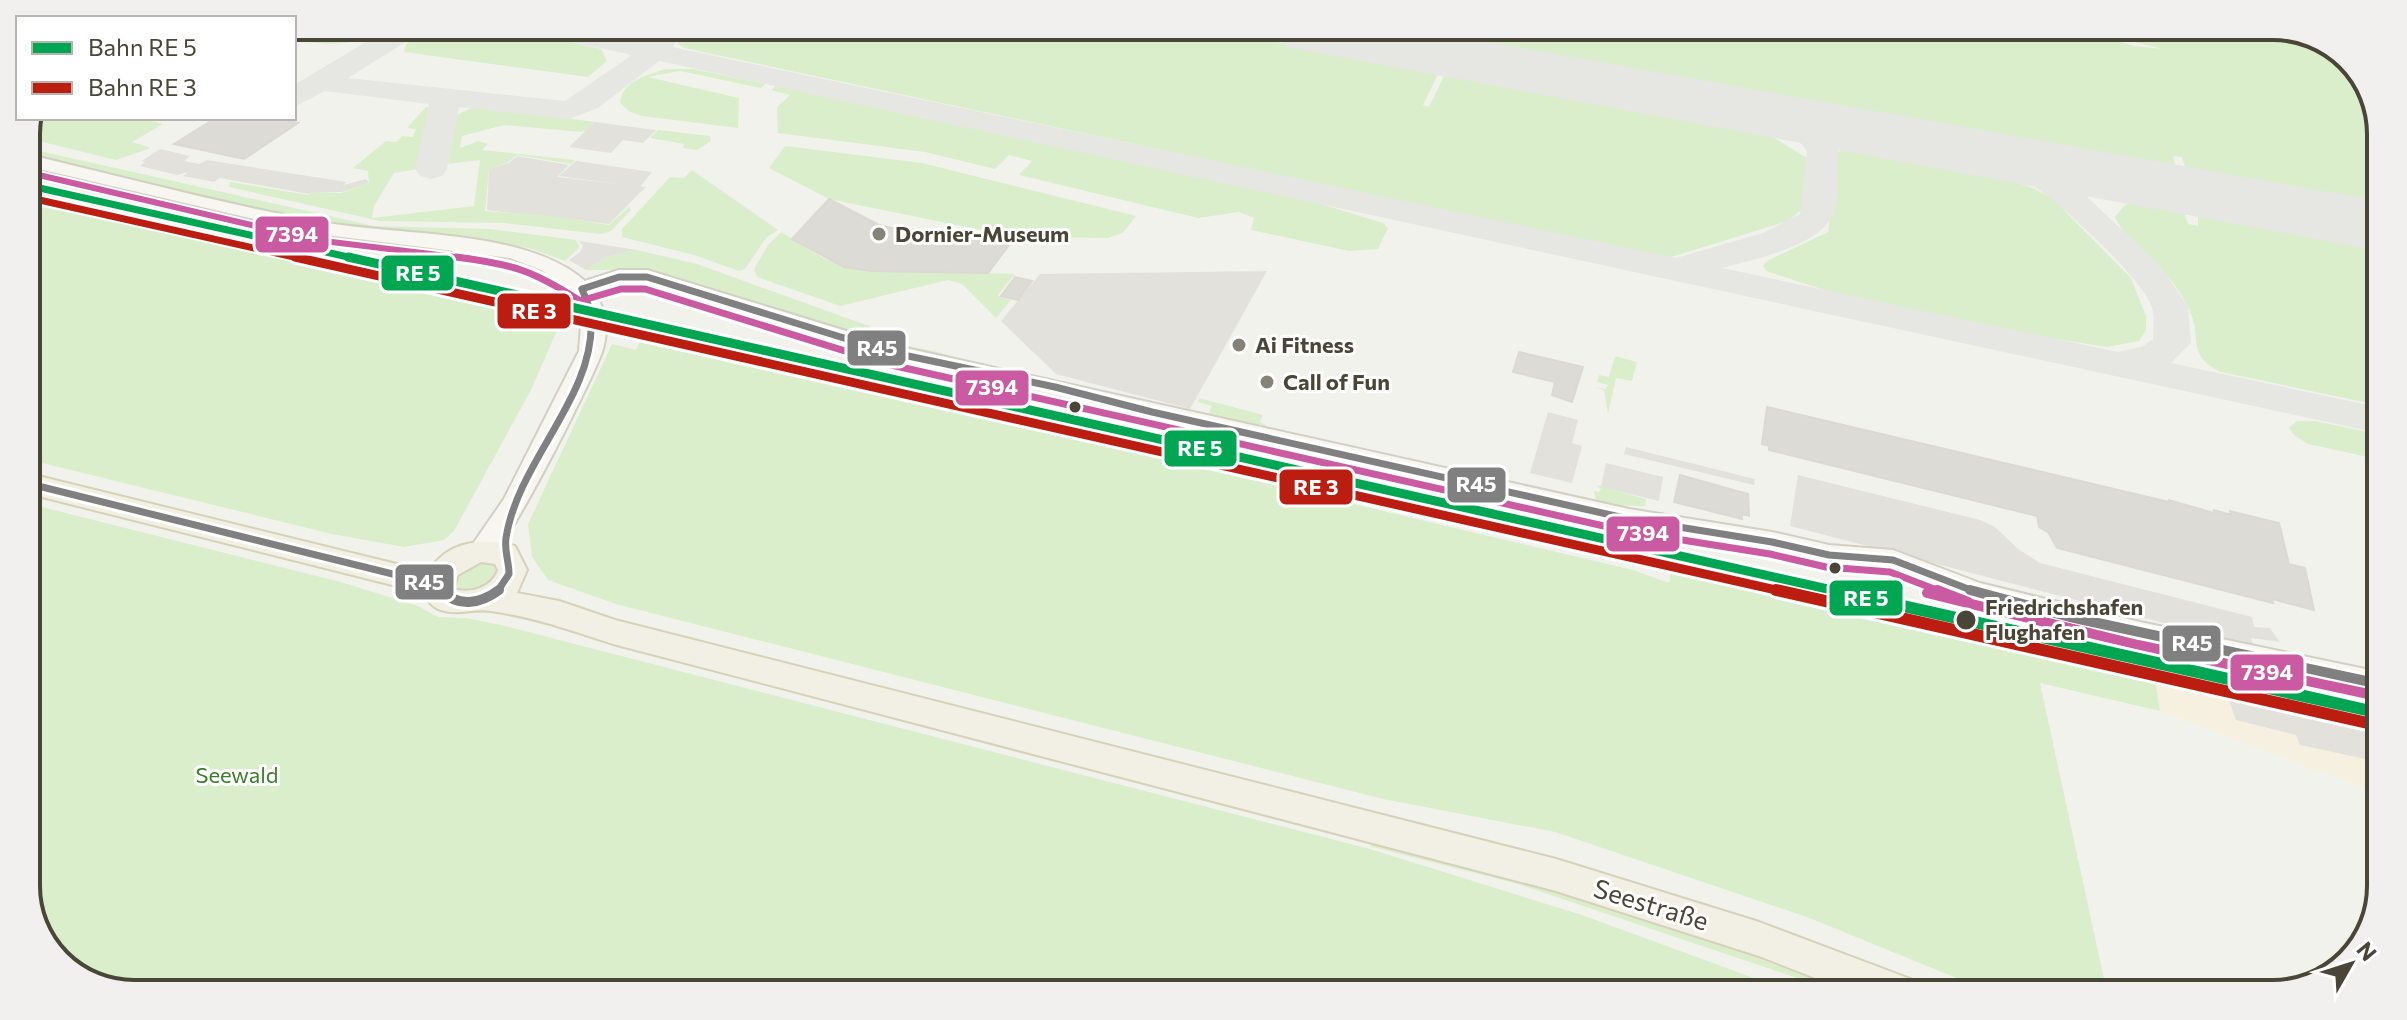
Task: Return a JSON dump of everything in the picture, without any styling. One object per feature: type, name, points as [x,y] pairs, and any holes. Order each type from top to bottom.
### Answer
[{"type":"main road","points":[[40,487],[373,570],[444,574],[499,559]]},
{"type":"main road","points":[[444,574],[439,594],[448,602],[463,604],[486,598],[506,584],[499,559]]},
{"type":"main road","points":[[499,559],[559,613]]},
{"type":"main road","points":[[486,598],[559,613]]},
{"type":"main road","name":"Seestraße","points":[[559,613],[613,632],[1398,832],[1646,902],[1759,939],[1866,980]]},
{"type":"street","points":[[40,163],[318,228],[373,237],[482,247],[539,259],[566,274],[591,303],[596,331],[587,362],[514,504],[499,559]]},
{"type":"street","points":[[582,289],[619,277],[647,277],[889,352],[1055,387],[1173,417],[1629,519],[1847,557],[1868,566],[2140,633],[2367,681]]},
{"type":"shaded area","points":[[595,122],[656,130],[643,143],[623,140],[611,153],[569,147]]},
{"type":"shaded area","points":[[160,149],[190,156],[184,161],[199,164],[207,160],[346,182],[344,185],[366,179],[369,183],[342,192],[309,194],[220,178],[214,182],[183,176],[188,172],[177,175],[140,166],[145,162],[142,161]]},
{"type":"shaded area","points":[[517,156],[569,165],[557,177],[646,187],[609,224],[487,210],[489,169],[509,163]]},
{"type":"shaded area","points":[[576,161],[652,172],[640,187],[559,176]]},
{"type":"shaded area","points":[[579,241],[637,250],[606,257],[586,270],[569,260],[580,252],[583,246]]},
{"type":"shaded area","points":[[1267,271],[1190,409],[1056,374],[1001,321],[1040,274]]},
{"type":"shaded area","points":[[1548,412],[1578,420],[1572,443],[1582,446],[1572,483],[1530,473]]},
{"type":"shaded area","points":[[1626,447],[1755,479],[1754,485],[1624,454]]},
{"type":"shaded area","points":[[1606,463],[1663,477],[1659,501],[1601,487]]},
{"type":"shaded area","points":[[1798,475],[1980,520],[1995,527],[2018,549],[2040,563],[2252,617],[2254,627],[2270,628],[2280,642],[2251,638],[2253,646],[1790,526]]},
{"type":"shaded area","points":[[2154,672],[2367,720],[2367,789],[2160,711]]},
{"type":"shaded area","points":[[2227,695],[2367,725],[2367,759],[2300,745],[2296,735],[2236,720]]},
{"type":"green space","points":[[296,40],[355,40],[331,44]]},
{"type":"green space","points":[[413,40],[563,40],[601,49],[607,61],[588,77],[404,52],[406,44]]},
{"type":"green space","points":[[677,40],[1265,40],[1439,72],[1423,105],[1429,107],[1445,74],[1768,134],[1807,158],[1802,209],[1788,221],[1668,258],[684,48]]},
{"type":"green space","points":[[1462,40],[2114,40],[2162,49],[2127,40],[2199,40],[2200,43],[2201,40],[2273,40],[2314,50],[2330,59],[2344,72],[2362,104],[2367,128],[2367,202],[2186,170],[2182,157],[2173,156],[2176,168]]},
{"type":"green space","points":[[665,69],[693,69],[765,84],[761,88],[680,71],[648,77],[739,98],[738,128],[642,116],[630,112],[620,103],[630,84]]},
{"type":"green space","points":[[776,86],[1318,203],[1383,223],[1388,228],[1378,249],[1349,251],[1251,230],[1254,218],[1239,212],[1198,218],[1019,175],[1032,161],[1009,155],[995,169],[925,152],[778,133],[777,107],[790,95],[771,90]]},
{"type":"green space","points":[[475,106],[595,122],[586,131],[580,132],[504,125],[462,136],[460,148],[478,141],[488,144],[482,150],[575,160],[571,164],[517,155],[507,163],[489,169],[485,211],[545,215],[609,225],[629,207],[631,210],[611,231],[601,234],[504,223],[380,221],[229,187],[230,182],[308,195],[313,192],[341,193],[369,183],[368,171],[353,168],[386,141],[396,142],[402,136],[413,137],[416,129],[407,128],[426,107],[432,107],[418,169],[394,173],[374,206],[372,218],[474,206],[480,160],[448,164],[457,115]]},
{"type":"green space","points":[[41,120],[148,120],[163,124],[132,142],[151,148],[116,160],[40,141]]},
{"type":"green space","points":[[658,130],[710,136],[711,141],[697,150],[683,148],[684,144],[650,138]]},
{"type":"green space","points":[[785,146],[922,163],[1136,216],[1123,233],[1108,238],[1015,237],[829,199],[769,168]]},
{"type":"green space","points":[[1845,149],[1997,176],[2052,198],[2131,278],[2146,316],[2146,330],[2139,341],[2107,347],[2030,335],[1831,292],[1766,271],[1763,265],[1769,260],[1828,232],[1838,152]]},
{"type":"green space","points":[[40,151],[374,226],[490,229],[576,240],[580,247],[565,261],[529,248],[320,224],[40,159]]},
{"type":"green space","points":[[692,170],[778,230],[766,238],[745,269],[739,271],[694,255],[622,237],[622,229],[670,177],[684,178]]},
{"type":"green space","points":[[2133,202],[2184,212],[2188,224],[2198,226],[2198,214],[2367,245],[2367,403],[2221,372],[2210,366],[2199,352],[2193,320],[2180,293],[2126,234],[2115,217],[2124,206]]},
{"type":"green space","points":[[40,207],[533,309],[562,319],[531,390],[454,531],[444,540],[404,547],[332,534],[40,462]]},
{"type":"green space","points":[[781,232],[825,259],[857,269],[1015,274],[997,296],[1011,300],[996,318],[962,284],[948,280],[840,306],[757,277],[754,269],[768,245]]},
{"type":"green space","points":[[637,250],[697,264],[869,326],[878,334],[901,344],[952,356],[963,361],[962,364],[616,270],[586,270],[606,257]]},
{"type":"green space","points":[[642,336],[1633,570],[1669,583],[1673,562],[1883,608],[1884,611],[1940,623],[1943,633],[2049,658],[2048,649],[2154,672],[2160,711],[2040,683],[2104,980],[1961,980],[1807,917],[1555,832],[1383,799],[616,604],[548,580],[532,557],[528,524],[612,344],[636,350]]},
{"type":"green space","points":[[1615,356],[1637,362],[1632,381],[1616,378],[1608,414],[1604,390],[1593,387],[1606,389],[1608,385],[1597,382],[1599,375],[1609,377]]},
{"type":"green space","points":[[1199,398],[1263,415],[1260,422],[1269,427],[1208,415],[1212,406],[1198,402]]},
{"type":"green space","points":[[2297,421],[2315,421],[2367,432],[2367,457],[2308,444],[2289,428]]},
{"type":"green space","points":[[1596,485],[1646,499],[1645,506],[1606,505],[1596,500],[1594,491],[1601,489]]},
{"type":"green space","name":"Seewald","points":[[40,507],[341,582],[418,606],[438,617],[466,618],[501,625],[1370,849],[1582,915],[1759,980],[116,978],[98,973],[77,961],[59,943],[45,916],[40,892]]},
{"type":"green space","points":[[485,561],[506,572],[496,587],[454,596],[449,577],[453,572]]},
{"type":"green space","points":[[1383,841],[1552,885],[1831,980],[1803,980],[1518,884],[1369,846]]},
{"type":"building","points":[[213,120],[285,120],[298,123],[244,159],[174,144]]},
{"type":"building","name":"Dornier-Museum","points":[[829,199],[879,225],[892,228],[1015,237],[988,273],[872,271],[844,267],[792,239]]},
{"type":"building","points":[[1015,277],[1032,281],[1018,300],[1001,296]]},
{"type":"building","points":[[1519,352],[1583,367],[1572,402],[1552,395],[1555,382],[1513,372]]},
{"type":"building","points":[[1767,407],[2214,513],[2214,510],[2231,515],[2230,511],[2279,523],[2289,564],[2305,568],[2314,610],[2272,599],[2273,603],[2057,548],[2048,532],[2039,527],[2037,516],[1769,450],[1769,446],[1762,444]]},
{"type":"building","points":[[1680,475],[1748,494],[1749,516],[1742,514],[1742,519],[1674,502]]},
{"type":"taxiway","points":[[331,75],[389,40]]},
{"type":"taxiway","points":[[601,40],[652,51]]},
{"type":"taxiway","points":[[652,51],[663,40]]},
{"type":"taxiway","points":[[439,96],[569,110],[587,102],[616,77],[638,66],[652,51]]},
{"type":"taxiway","points":[[652,51],[2367,418]]},
{"type":"taxiway","points":[[296,97],[331,75]]},
{"type":"taxiway","points":[[331,75],[329,82],[335,85],[439,96]]},
{"type":"taxiway","points":[[431,169],[444,109],[444,101],[439,96]]},
{"type":"taxiway","points":[[1683,267],[1794,233],[1815,218],[1821,194],[1823,151],[1804,130],[1788,121],[1761,113]]},
{"type":"taxiway","points":[[1986,154],[2021,165],[2052,182],[2148,272],[2170,307],[2172,343],[2153,358],[2121,363]]},
{"type":"taxiway","points":[[2074,202],[2070,194],[2074,181],[2090,176],[2107,176]]},
{"type":"runway","points":[[1363,40],[2367,224]]},
{"type":"transit line","name":"7394","points":[[40,175],[315,240],[510,264],[544,277],[580,301],[621,289],[645,289],[887,364],[1626,531],[1770,554],[1826,567],[1890,572],[1968,602]]},
{"type":"transit line","points":[[40,188],[2367,710]]},
{"type":"transit line","points":[[40,200],[2367,723]]},
{"type":"transit line","name":"R45","points":[[582,289],[619,277],[647,277],[889,352],[1055,387],[1152,412],[1629,519],[1772,542],[1829,555],[1893,560],[1972,591],[2070,617],[2367,681]]},
{"type":"transit line","name":"R45","points":[[40,486],[437,585],[443,594],[461,603],[481,601],[499,590],[508,578],[505,549],[514,506],[583,369],[591,341],[591,314],[582,289]]},
{"type":"transit line","name":"7394","points":[[1927,593],[2138,645],[2367,694]]},
{"type":"place","name":"Dornier-Museum","points":[[879,234]]},
{"type":"place","name":"Ai Fitness","points":[[1239,345]]},
{"type":"place","name":"Call of Fun","points":[[1267,382]]},
{"type":"place","name":"Friedrichshafen Flughafen","points":[[1966,620]]}]
